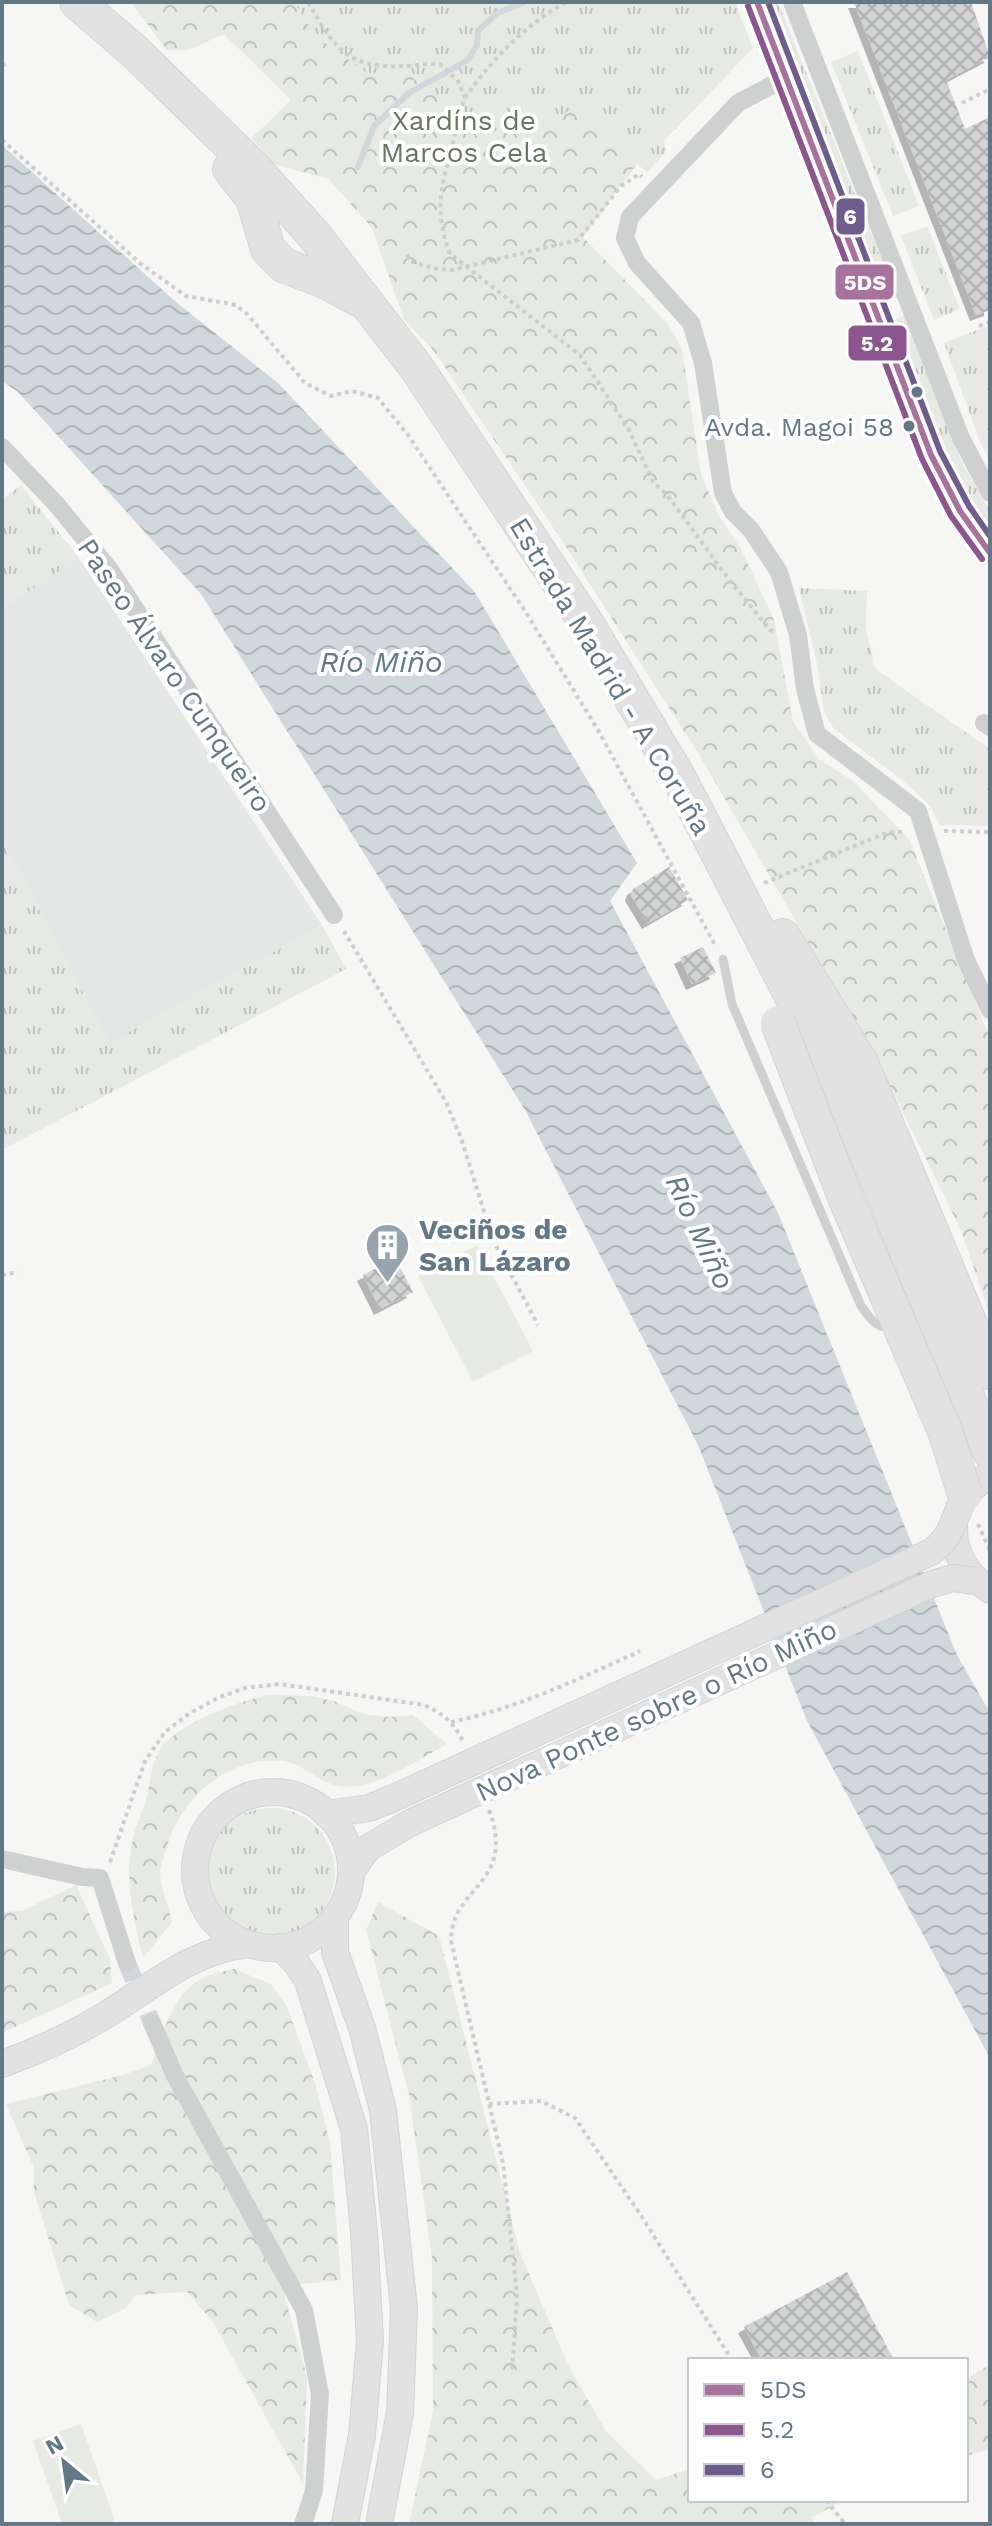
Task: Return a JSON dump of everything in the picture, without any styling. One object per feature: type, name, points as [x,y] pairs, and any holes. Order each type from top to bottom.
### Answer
[{"type":"highway","points":[[77,2],[155,71]]},
{"type":"highway","points":[[114,2],[126,17],[155,71]]},
{"type":"highway","name":"Estrada Madrid - A Coruña","points":[[155,71],[200,117],[216,152],[253,198],[268,249],[283,265],[325,281],[366,302],[416,367],[585,621],[687,794],[840,1089],[922,1318],[990,1452]]},
{"type":"highway","points":[[540,554],[623,662],[690,764],[754,888],[861,1063],[990,1372]]},
{"type":"highway","points":[[626,689],[778,1023],[847,1202],[945,1431],[971,1504]]},
{"type":"main road","points":[[971,1504],[954,1539],[961,1561],[983,1586]]},
{"type":"main road","name":"Nova Ponte sobre o Río Miño","points":[[326,1814],[369,1808],[398,1796],[920,1557],[938,1547],[971,1504]]},
{"type":"main road","name":"Nova Ponte sobre o Río Miño","points":[[351,1872],[368,1848],[410,1823],[932,1584],[953,1578],[983,1586]]},
{"type":"main road","points":[[2,2064],[58,2041],[96,2020],[172,1969],[212,1950],[247,1944],[281,1947],[311,1938],[335,1918],[347,1896],[351,1872],[345,1840],[326,1814],[304,1799],[278,1793],[252,1796],[227,1808],[209,1827],[198,1851],[196,1878],[203,1904],[218,1925],[247,1944]]},
{"type":"main road","points":[[172,1969],[189,1949],[197,1932],[203,1904]]},
{"type":"main road","points":[[335,1918],[335,1952],[362,2028],[383,2110],[404,2309],[400,2413],[379,2524]]},
{"type":"main road","points":[[281,1947],[308,1981],[354,2129],[370,2341],[362,2435],[345,2524]]},
{"type":"street","points":[[757,2],[931,455],[960,511],[990,553]]},
{"type":"street","points":[[792,2],[961,438],[990,493]]},
{"type":"street","points":[[787,77],[738,103],[630,217],[625,238],[637,263],[691,323],[703,363],[723,493],[733,512],[751,530],[779,572],[798,635],[805,689],[817,734],[918,811],[966,960],[990,1010]]},
{"type":"street","name":"Paseo Álvaro Cunqueiro","points":[[2,447],[57,505],[110,570],[334,915]]},
{"type":"street","points":[[2,1859],[82,1877],[100,1878],[127,1963]]},
{"type":"street","points":[[152,2023],[175,2076],[304,2310],[320,2394],[314,2491],[303,2524]]},
{"type":"lane","points":[[723,959],[732,1004],[861,1306],[881,1328],[922,1318]]},
{"type":"path","points":[[308,2],[331,42],[364,64],[402,67],[441,65],[458,81],[465,98]]},
{"type":"path","points":[[566,2],[527,27],[502,51],[465,98],[456,119],[453,144],[442,176],[440,208],[444,238],[450,254],[580,355],[629,430],[653,482],[668,496],[770,630],[783,633]]},
{"type":"path","points":[[962,103],[990,89]]},
{"type":"path","points":[[2,140],[141,264],[186,296],[236,305],[305,383],[331,396],[352,391],[378,398],[408,435],[525,611],[598,730],[723,959]]},
{"type":"path","points":[[407,255],[410,261],[452,270],[578,240],[621,186],[639,174],[646,181]]},
{"type":"path","points":[[979,326],[990,322]]},
{"type":"path","points":[[939,831],[990,832]]},
{"type":"path","points":[[754,888],[889,832],[916,832]]},
{"type":"path","points":[[334,915],[446,1102],[493,1240],[538,1325]]},
{"type":"path","points":[[2,1275],[18,1272]]},
{"type":"path","points":[[971,1504],[990,1551]]},
{"type":"path","points":[[451,1722],[491,1714],[640,1651]]},
{"type":"path","points":[[100,1878],[118,1842],[145,1761],[165,1732],[190,1713],[245,1688],[279,1684],[424,1705],[451,1722],[465,1749]]},
{"type":"path","points":[[486,1805],[497,1843],[495,1859],[456,1915],[451,1928],[451,1941],[503,2163],[517,2295],[512,2374]]},
{"type":"path","points":[[489,2104],[541,2101],[575,2118],[731,2358]]},
{"type":"path","points":[[828,2502],[845,2524]]},
{"type":"shaded area","points":[[79,558],[322,925],[109,1043],[2,839],[2,608]]},
{"type":"green space","name":"Xardíns de Marcos Cela","points":[[131,2],[735,2],[753,48],[664,141],[666,152],[647,172],[637,164],[583,236],[404,319],[372,228],[329,179],[274,164],[252,138],[291,100],[224,34],[188,50],[167,50]]},
{"type":"green space","points":[[131,2],[295,2],[314,35],[367,73],[408,74],[482,133],[545,123],[589,101],[637,163],[583,237],[668,324],[682,349],[701,474],[718,514],[741,549],[774,620],[793,721],[819,759],[853,781],[909,839],[990,1038],[990,1316],[961,1230],[877,1060],[698,753],[557,533],[434,351],[404,319],[372,228],[329,179],[274,164],[252,138],[291,100],[224,34],[188,50],[167,50]]},
{"type":"green space","points":[[765,2],[778,2],[897,298],[883,303]]},
{"type":"green space","points":[[858,51],[919,206],[893,216],[831,62]]},
{"type":"green space","points":[[927,226],[960,309],[934,320],[901,236]]},
{"type":"green space","points":[[904,316],[962,463],[990,510],[990,536],[961,496],[890,321]]},
{"type":"green space","points":[[990,325],[990,461],[944,343]]},
{"type":"green space","points":[[21,485],[79,558],[2,608],[2,500]]},
{"type":"green space","points":[[799,588],[867,591],[866,627],[872,664],[990,749],[990,826],[940,825],[930,806],[902,780],[834,729],[824,712],[817,664]]},
{"type":"green space","points":[[2,839],[109,1043],[322,925],[346,969],[2,1150]]},
{"type":"green space","points":[[477,1245],[533,1351],[473,1382],[418,1276]]},
{"type":"green space","points":[[268,1695],[311,1696],[334,1701],[363,1714],[387,1717],[413,1715],[447,1744],[395,1773],[367,1784],[339,1786],[297,1765],[263,1761],[243,1765],[209,1784],[194,1798],[173,1831],[160,1874],[172,1922],[143,1958],[131,1900],[130,1857],[133,1837],[159,1752],[178,1732],[203,1718]]},
{"type":"green space","points":[[271,1808],[295,1813],[316,1827],[330,1848],[335,1872],[330,1896],[316,1917],[295,1931],[271,1936],[247,1931],[226,1917],[212,1896],[207,1872],[212,1848],[226,1827],[247,1813]]},
{"type":"green space","points":[[76,1885],[110,1959],[112,1983],[2,2033],[2,1912],[22,1911]]},
{"type":"green space","points":[[378,1902],[439,1936],[520,2253],[570,2369],[606,2431],[656,2480],[688,2470],[688,2502],[840,2502],[811,2518],[816,2524],[409,2524],[433,2411],[432,2258],[409,2095],[366,1930]]},
{"type":"green space","points":[[234,1969],[271,1984],[287,2007],[315,2083],[330,2143],[341,2280],[282,2286],[307,2377],[303,2484],[213,2322],[187,2292],[135,2295],[126,2308],[97,2322],[69,2305],[34,2192],[34,2168],[6,2104],[151,2065],[170,2016],[183,1993],[203,1978]]},
{"type":"green space","points":[[990,2365],[990,2449],[968,2455],[968,2377]]},
{"type":"green space","points":[[81,2424],[115,2521],[107,2524],[62,2524],[33,2441]]},
{"type":"water","name":"Río Miño","points":[[2,145],[177,303],[278,383],[474,591],[637,863],[610,901],[778,1213],[957,1655],[990,1713],[990,2058],[807,1721],[698,1445],[525,1110],[201,594],[18,392],[2,381]]},
{"type":"building","points":[[854,2],[971,2],[990,57],[946,80],[965,129],[990,117],[990,310],[976,315]]},
{"type":"building","points":[[669,867],[688,900],[648,923],[631,895],[633,889]]},
{"type":"building","points":[[703,947],[716,973],[692,984],[680,958]]},
{"type":"building","name":"Veciños de San Lázaro","points":[[395,1258],[413,1292],[380,1309],[363,1275]]},
{"type":"building","points":[[847,2272],[893,2358],[761,2358],[744,2327]]},
{"type":"waterway","points":[[358,167],[374,126],[409,93],[468,60],[477,45],[478,31],[497,13],[525,2]]},
{"type":"tunnel","points":[[127,1963],[152,2023]]},
{"type":"transit line","name":"5DS","points":[[757,2],[931,455],[960,511],[990,553]]},
{"type":"transit line","name":"6","points":[[768,2],[940,451],[969,506],[990,536]]},
{"type":"transit line","name":"5.2","points":[[748,6],[922,459],[951,516],[982,559]]},
{"type":"place","name":"Avda. Magoi 58","points":[[909,426]]},
{"type":"place","name":"Veciños de San Lázaro","points":[[388,1284]]}]
